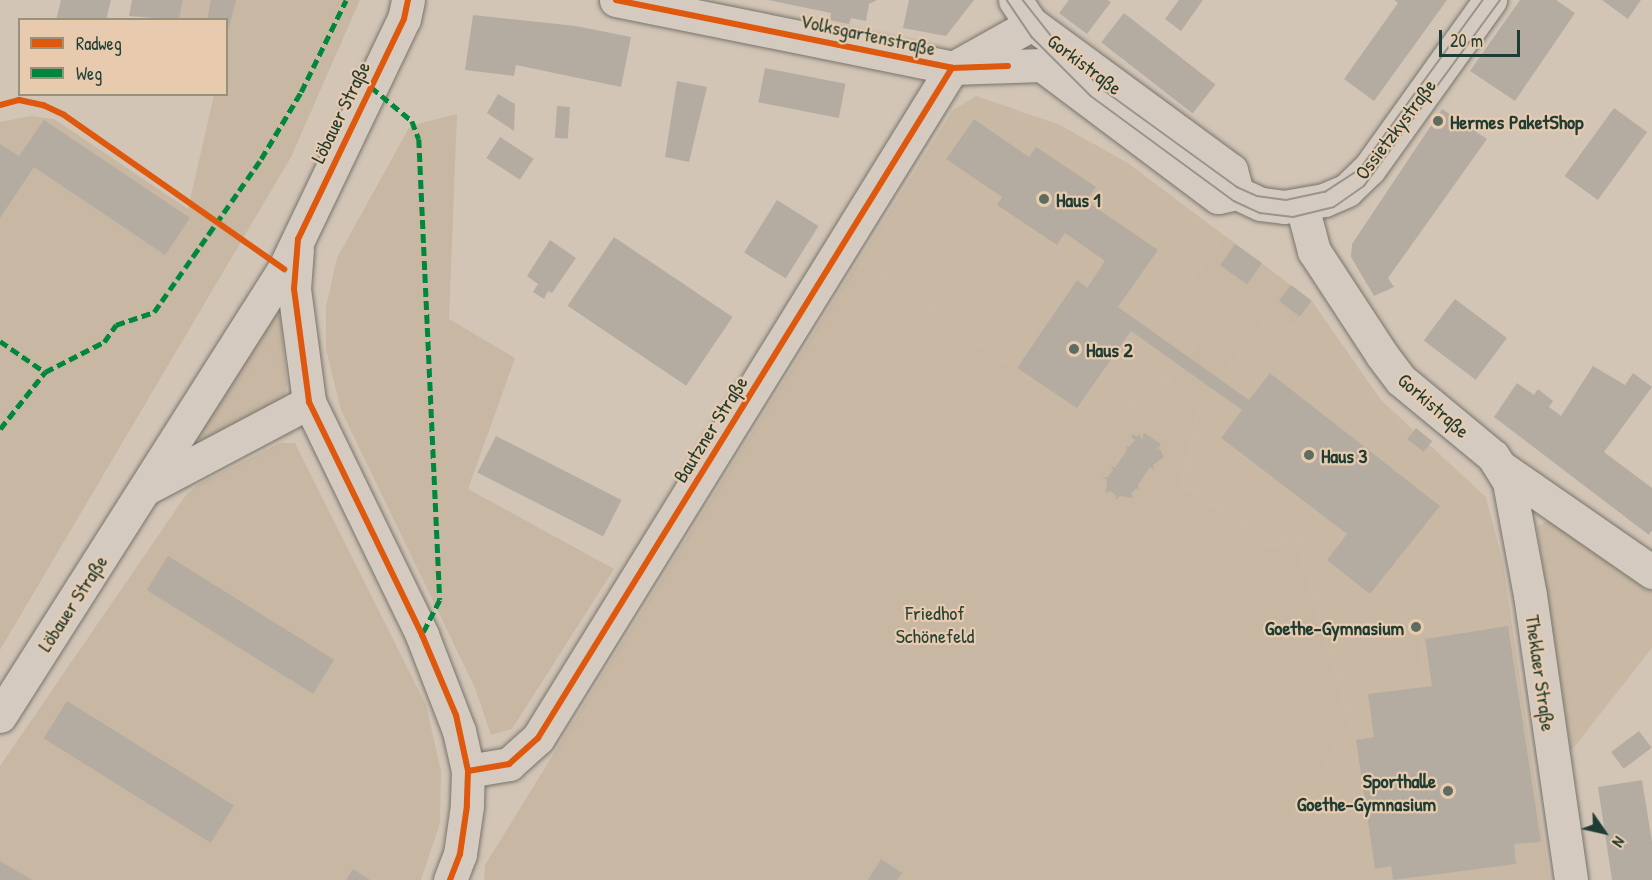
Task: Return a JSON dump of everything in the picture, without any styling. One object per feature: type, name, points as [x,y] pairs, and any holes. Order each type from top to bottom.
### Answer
[{"type":"street","name":"Löbauer Straße","points":[[0,716],[284,269],[404,19],[408,0]]},
{"type":"street","name":"Volksgartenstraße","points":[[616,0],[952,68],[1048,68]]},
{"type":"street","name":"Ossietzkystraße","points":[[1302,206],[1347,190],[1369,169],[1490,0]]},
{"type":"street","name":"Volksgartenstraße","points":[[952,68],[1023,12]]},
{"type":"street","name":"Gorkistraße","points":[[1023,12],[1231,170],[1236,193]]},
{"type":"street","name":"Bautzner Straße","points":[[468,771],[509,764],[538,738],[952,68]]},
{"type":"street","name":"Gorkistraße","points":[[1048,68],[1099,111],[1218,197],[1236,193],[1261,204],[1302,206],[1314,251],[1401,380],[1480,443],[1502,468],[1652,572]]},
{"type":"street","points":[[298,238],[294,289],[309,402],[422,635],[456,716],[468,771],[460,854],[450,880]]},
{"type":"street","name":"Löbauer Straße","points":[[144,490],[309,402]]},
{"type":"street","name":"Theklaer Straße","points":[[1502,468],[1512,493],[1523,549],[1570,880]]},
{"type":"shaded area","points":[[183,0],[236,0],[228,35],[228,18],[179,18]]},
{"type":"shaded area","points":[[976,96],[1058,124],[1128,163],[1225,236],[1186,288],[1220,312],[1168,383],[1103,430],[857,263],[953,110]]},
{"type":"shaded area","name":"Goethe-Gymnasium","points":[[1312,301],[1381,400],[1486,497],[1503,563],[1550,880],[1360,880],[1282,829],[1349,723],[1296,539],[1272,549],[1180,485],[1198,409],[1271,310],[1294,327]]},
{"type":"shaded area","points":[[1551,519],[1652,591],[1652,648],[1571,751],[1537,527]]},
{"type":"green space","points":[[235,0],[360,0],[291,157],[0,650],[0,122],[31,116],[54,119],[188,209],[214,96],[228,96],[228,34]]},
{"type":"green space","points":[[457,114],[449,319],[515,358],[468,489],[614,569],[512,729],[491,735],[475,688],[341,410],[326,349],[326,307],[337,258],[410,126]]},
{"type":"green space","name":"Friedhof Schönefeld","points":[[1225,236],[1312,301],[1294,327],[1271,310],[1198,409],[1180,485],[1272,549],[1296,539],[1349,723],[1283,829],[1361,880],[484,880],[485,865],[857,263],[1103,430],[1168,383],[1220,312],[1186,288]]},
{"type":"green space","points":[[273,310],[281,318],[287,385],[284,397],[202,441],[195,437]]},
{"type":"green space","points":[[280,443],[295,443],[426,705],[441,771],[440,823],[421,880],[0,880],[0,766],[186,495],[199,484]]},
{"type":"green space","points":[[1418,639],[1423,677],[1387,684],[1381,681],[1404,645]]},
{"type":"building","points":[[61,0],[111,0],[106,18],[56,18]]},
{"type":"building","points":[[132,0],[183,0],[179,18],[129,16]]},
{"type":"building","points":[[211,0],[236,0],[228,31],[228,18],[207,18]]},
{"type":"building","points":[[768,0],[877,0],[869,4],[866,21],[851,18],[849,24],[830,20],[831,13]]},
{"type":"building","points":[[909,0],[974,0],[946,36],[903,28]]},
{"type":"building","points":[[1069,0],[1107,0],[1111,2],[1087,34],[1059,13]]},
{"type":"building","points":[[1179,0],[1203,0],[1181,31],[1165,19]]},
{"type":"building","points":[[1394,0],[1447,0],[1374,101],[1344,79],[1398,3]]},
{"type":"building","points":[[1520,0],[1556,0],[1575,13],[1515,101],[1470,71]]},
{"type":"building","points":[[1602,0],[1641,0],[1628,19]]},
{"type":"building","points":[[1124,13],[1215,84],[1193,114],[1101,42]]},
{"type":"building","points":[[473,15],[576,26],[631,37],[621,87],[516,65],[514,76],[465,70]]},
{"type":"building","points":[[765,68],[845,84],[839,118],[758,102]]},
{"type":"building","points":[[677,81],[707,87],[689,162],[665,157]]},
{"type":"building","points":[[498,94],[515,104],[514,131],[487,113]]},
{"type":"building","points":[[557,106],[570,107],[568,139],[555,138]]},
{"type":"building","points":[[1614,108],[1647,132],[1598,200],[1565,176]]},
{"type":"building","points":[[1442,109],[1487,139],[1388,278],[1394,287],[1374,296],[1351,257],[1352,244]]},
{"type":"building","points":[[974,119],[1029,157],[1036,147],[1096,187],[1086,201],[1158,250],[1118,307],[1249,400],[1270,373],[1440,506],[1370,594],[1327,560],[1347,534],[1221,438],[1242,410],[1131,331],[1077,408],[1017,368],[1077,280],[1087,288],[1105,261],[1065,233],[1057,245],[997,205],[1002,197],[946,159]]},
{"type":"building","points":[[44,120],[190,218],[165,255],[34,167],[0,218],[0,144],[19,156]]},
{"type":"building","points":[[500,137],[534,159],[520,180],[486,158]]},
{"type":"building","points":[[777,200],[819,226],[786,279],[744,253]]},
{"type":"building","points":[[614,237],[733,317],[686,386],[568,306]]},
{"type":"building","points":[[550,240],[576,258],[552,293],[548,291],[544,299],[533,292],[538,284],[527,276]]},
{"type":"building","points":[[1235,244],[1262,263],[1247,284],[1220,265]]},
{"type":"building","points":[[1291,285],[1312,301],[1300,317],[1279,301]]},
{"type":"building","points":[[1455,299],[1507,338],[1476,380],[1424,341]]},
{"type":"building","points":[[1593,366],[1625,385],[1633,373],[1652,387],[1604,452],[1652,488],[1652,530],[1649,535],[1494,417],[1517,383],[1534,395],[1538,389],[1553,401],[1549,407],[1561,416]]},
{"type":"building","points":[[1416,428],[1432,441],[1424,452],[1407,439]]},
{"type":"building","points":[[1144,433],[1161,444],[1156,451],[1160,449],[1164,457],[1153,465],[1154,470],[1150,467],[1138,485],[1139,490],[1136,488],[1131,494],[1133,498],[1120,496],[1115,500],[1117,496],[1110,491],[1106,493],[1107,480],[1102,478],[1108,477],[1113,470],[1111,465],[1115,468],[1127,450],[1126,445],[1129,447],[1135,440],[1131,437],[1133,434],[1137,437],[1139,434],[1142,440]]},
{"type":"building","points":[[496,436],[622,500],[603,537],[477,473]]},
{"type":"building","points":[[168,556],[334,660],[313,694],[147,590]]},
{"type":"building","name":"Sporthalle Goethe-Gymnasium","points":[[1508,626],[1541,842],[1514,844],[1516,864],[1393,880],[1391,866],[1375,869],[1356,740],[1374,737],[1368,694],[1432,686],[1425,639]]},
{"type":"building","points":[[67,701],[234,805],[211,843],[44,738]]},
{"type":"building","points":[[1639,731],[1652,748],[1624,769],[1611,752]]},
{"type":"building","points":[[1642,780],[1652,842],[1652,880],[1612,880],[1598,787]]},
{"type":"building","points":[[881,859],[902,873],[897,880],[868,880]]},
{"type":"building","points":[[0,861],[32,880],[0,880]]},
{"type":"building","points":[[353,869],[370,880],[346,880]]},
{"type":"tram line","points":[[1007,0],[1032,37],[1091,96],[1234,201],[1260,213],[1293,217],[1334,207],[1364,186],[1500,0]]},
{"type":"tram line","points":[[1023,0],[1064,52],[1105,91],[1237,187],[1257,196],[1286,200],[1325,192],[1360,169],[1483,0]]},
{"type":"marked path","points":[[0,429],[45,372],[104,342],[116,325],[154,312],[261,159],[301,92],[346,0]]},
{"type":"marked path","points":[[371,87],[412,121],[419,139],[440,600],[422,635]]},
{"type":"marked path","points":[[0,341],[45,372]]},
{"type":"cycle path","points":[[408,0],[404,19],[298,239],[294,289],[309,402],[422,635],[456,715],[468,771],[467,806],[460,854],[450,880]]},
{"type":"cycle path","points":[[616,0],[952,68],[1008,66]]},
{"type":"cycle path","points":[[468,771],[509,764],[538,738],[952,68]]},
{"type":"cycle path","points":[[0,105],[19,100],[43,105],[64,115],[284,269]]},
{"type":"place","name":"Hermes PaketShop","points":[[1438,121]]},
{"type":"place","name":"Haus 1","points":[[1044,199]]},
{"type":"place","name":"Haus 2","points":[[1074,349]]},
{"type":"place","name":"Haus 3","points":[[1309,455]]},
{"type":"place","name":"Goethe-Gymnasium","points":[[1416,627]]},
{"type":"place","name":"Sporthalle Goethe-Gymnasium","points":[[1448,791]]}]
